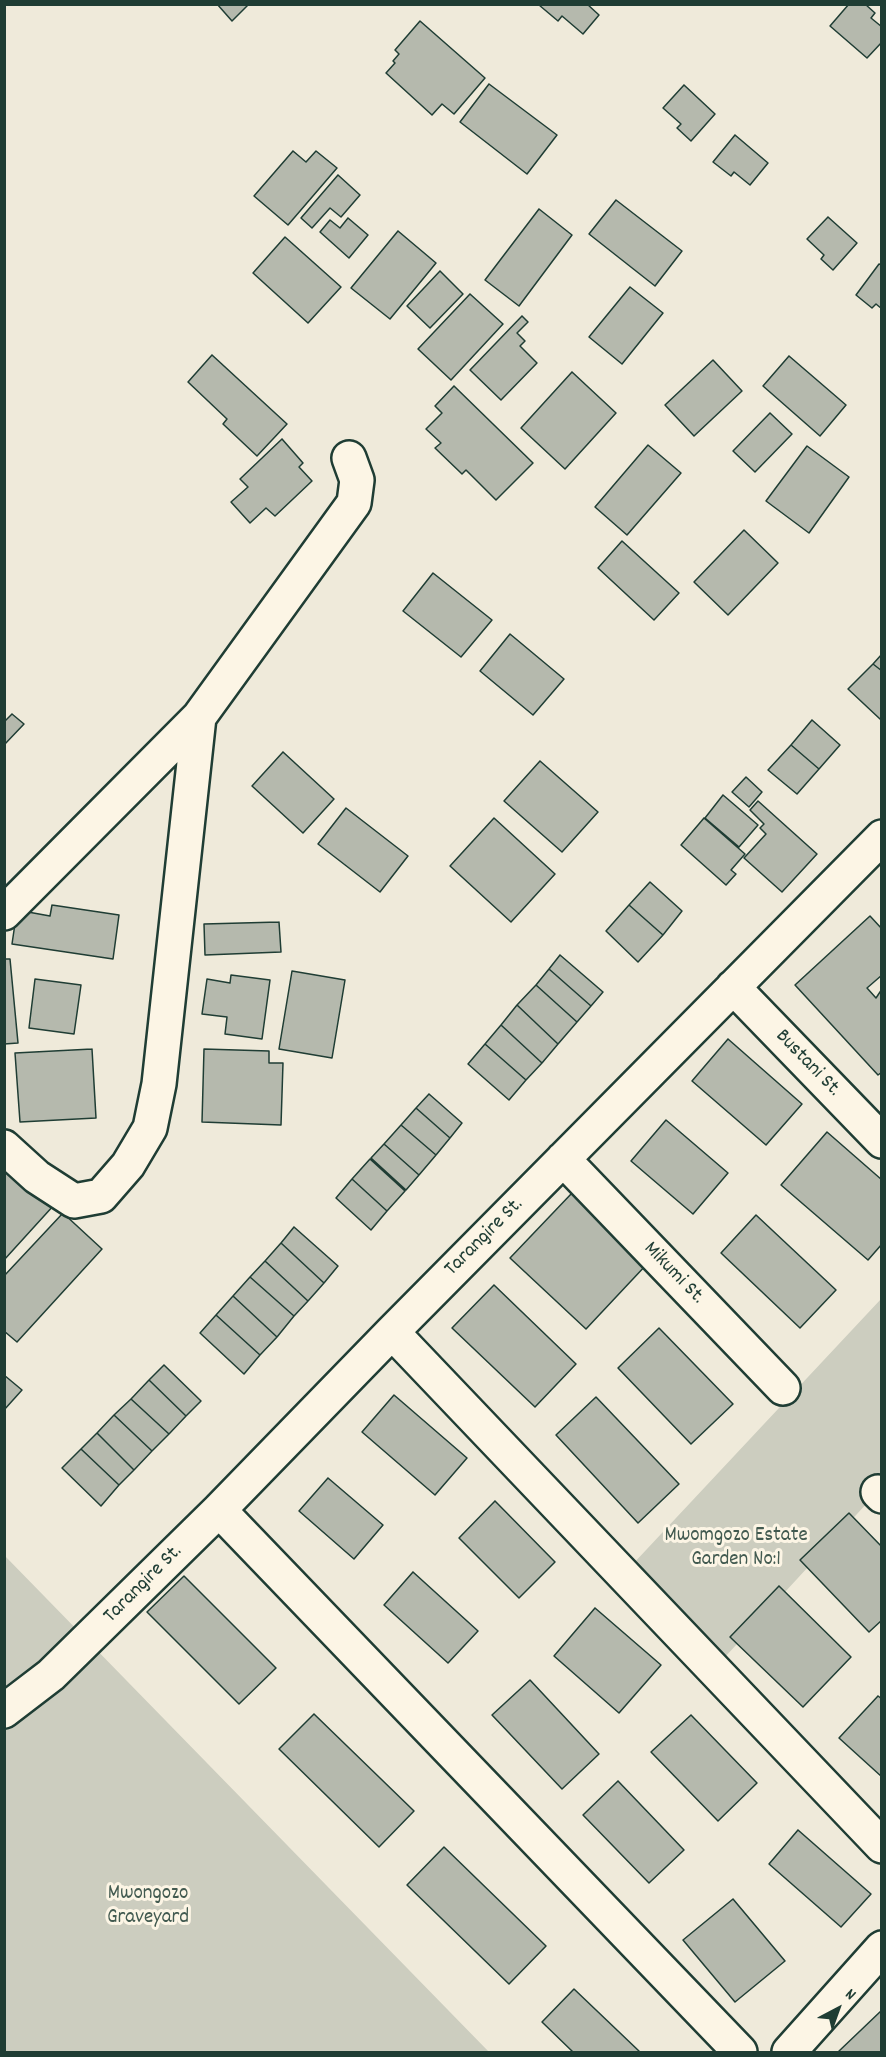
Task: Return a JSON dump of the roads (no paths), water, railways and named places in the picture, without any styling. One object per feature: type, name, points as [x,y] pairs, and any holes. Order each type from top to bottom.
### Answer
[{"type":"street","points":[[4,913],[200,717],[354,503],[357,480],[349,458]]},
{"type":"street","points":[[4,1147],[36,1177],[74,1201],[101,1196],[128,1165],[150,1128],[159,1084],[200,717]]},
{"type":"street","name":"Tarangire St.","points":[[4,1711],[51,1676],[219,1510],[882,837]]},
{"type":"street","name":"Bustani St.","points":[[733,987],[882,1141]]},
{"type":"street","name":"Mikumi St.","points":[[563,1159],[783,1388]]},
{"type":"street","points":[[392,1332],[882,1846]]},
{"type":"street","points":[[219,1510],[740,2052]]},
{"type":"street","points":[[789,2052],[882,1948]]},
{"type":"park label","name":"Mwomgozo Estate Garden No:1","points":[[736,1549]]},
{"type":"park label","name":"Mwongozo Graveyard","points":[[148,1907]]}]
